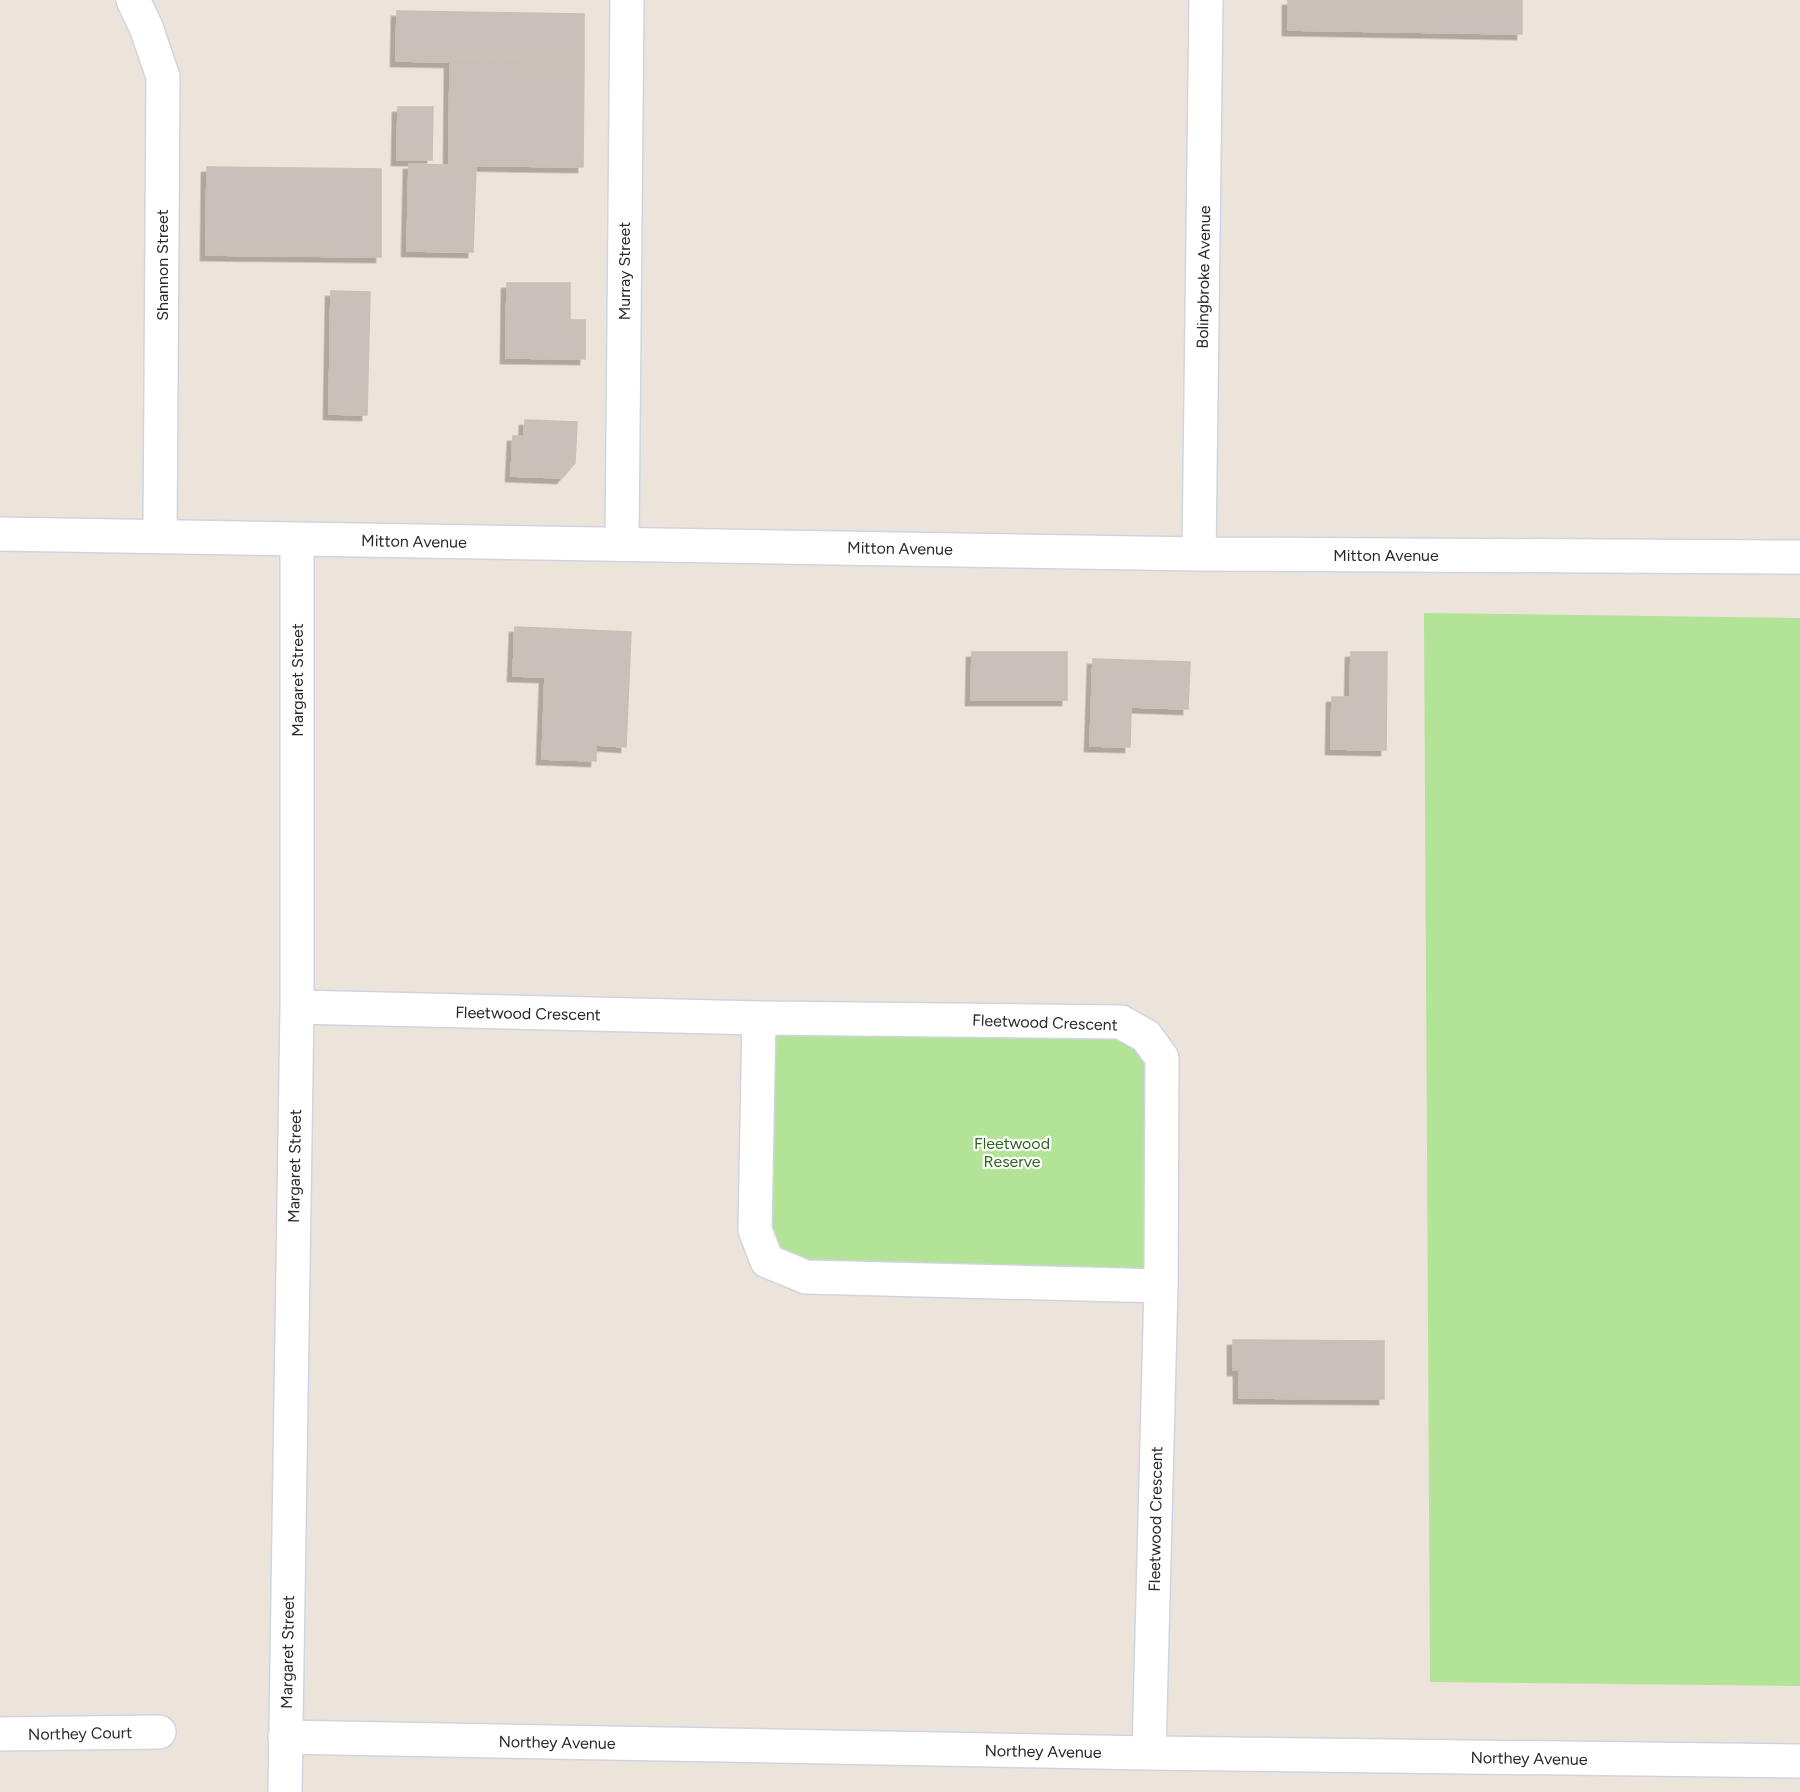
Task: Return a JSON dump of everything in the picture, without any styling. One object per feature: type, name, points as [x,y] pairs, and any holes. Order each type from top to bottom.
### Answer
[{"type":"street","name":"Shannon Street","points":[[134,0],[163,77],[160,536]]},
{"type":"street","name":"Murray Street","points":[[622,543],[627,0]]},
{"type":"street","name":"Bolingbroke Avenue","points":[[1199,554],[1206,0]]},
{"type":"street","name":"Mitton Avenue","points":[[0,534],[1199,554],[1800,557]]},
{"type":"street","name":"Margaret Street","points":[[285,1792],[297,1007],[297,540]]},
{"type":"street","name":"Fleetwood Crescent","points":[[297,1007],[759,1018],[1121,1022],[1146,1036],[1162,1059],[1161,1286],[1149,1753]]},
{"type":"street","points":[[759,1018],[755,1230],[767,1261],[806,1277],[1161,1286]]},
{"type":"street","name":"Northey Court","points":[[0,1734],[159,1732]]},
{"type":"street","name":"Northey Avenue","points":[[285,1737],[1149,1753],[1800,1761]]},
{"type":"green space","points":[[1424,613],[1800,618],[1800,1686],[1430,1682]]},
{"type":"green space","name":"Fleetwood Reserve","points":[[771,1029],[1115,1034],[1138,1045],[1147,1063],[1149,1277],[809,1265],[775,1255],[768,1230]]},
{"type":"building","points":[[1288,0],[1522,0],[1522,34],[1288,30]]},
{"type":"building","points":[[397,11],[584,14],[584,64],[396,61]]},
{"type":"building","points":[[450,63],[584,64],[583,167],[449,165]]},
{"type":"building","points":[[398,107],[433,107],[432,160],[397,160]]},
{"type":"building","points":[[409,164],[476,166],[473,252],[407,251]]},
{"type":"building","points":[[207,167],[381,169],[381,257],[206,255]]},
{"type":"building","points":[[507,283],[570,283],[570,320],[585,320],[585,359],[506,358]]},
{"type":"building","points":[[331,291],[370,292],[367,415],[329,414]]},
{"type":"building","points":[[525,420],[577,422],[575,463],[562,478],[511,476],[513,436],[524,436]]},
{"type":"building","points":[[515,627],[631,632],[626,747],[596,745],[596,761],[542,759],[545,677],[513,676]]},
{"type":"building","points":[[972,652],[1067,652],[1067,700],[971,700]]},
{"type":"building","points":[[1351,652],[1387,652],[1386,750],[1331,749],[1332,697],[1350,697]]},
{"type":"building","points":[[1093,659],[1190,662],[1188,709],[1131,707],[1130,747],[1090,746]]},
{"type":"building","points":[[1233,1340],[1384,1341],[1384,1399],[1239,1398],[1239,1370],[1233,1370]]}]
